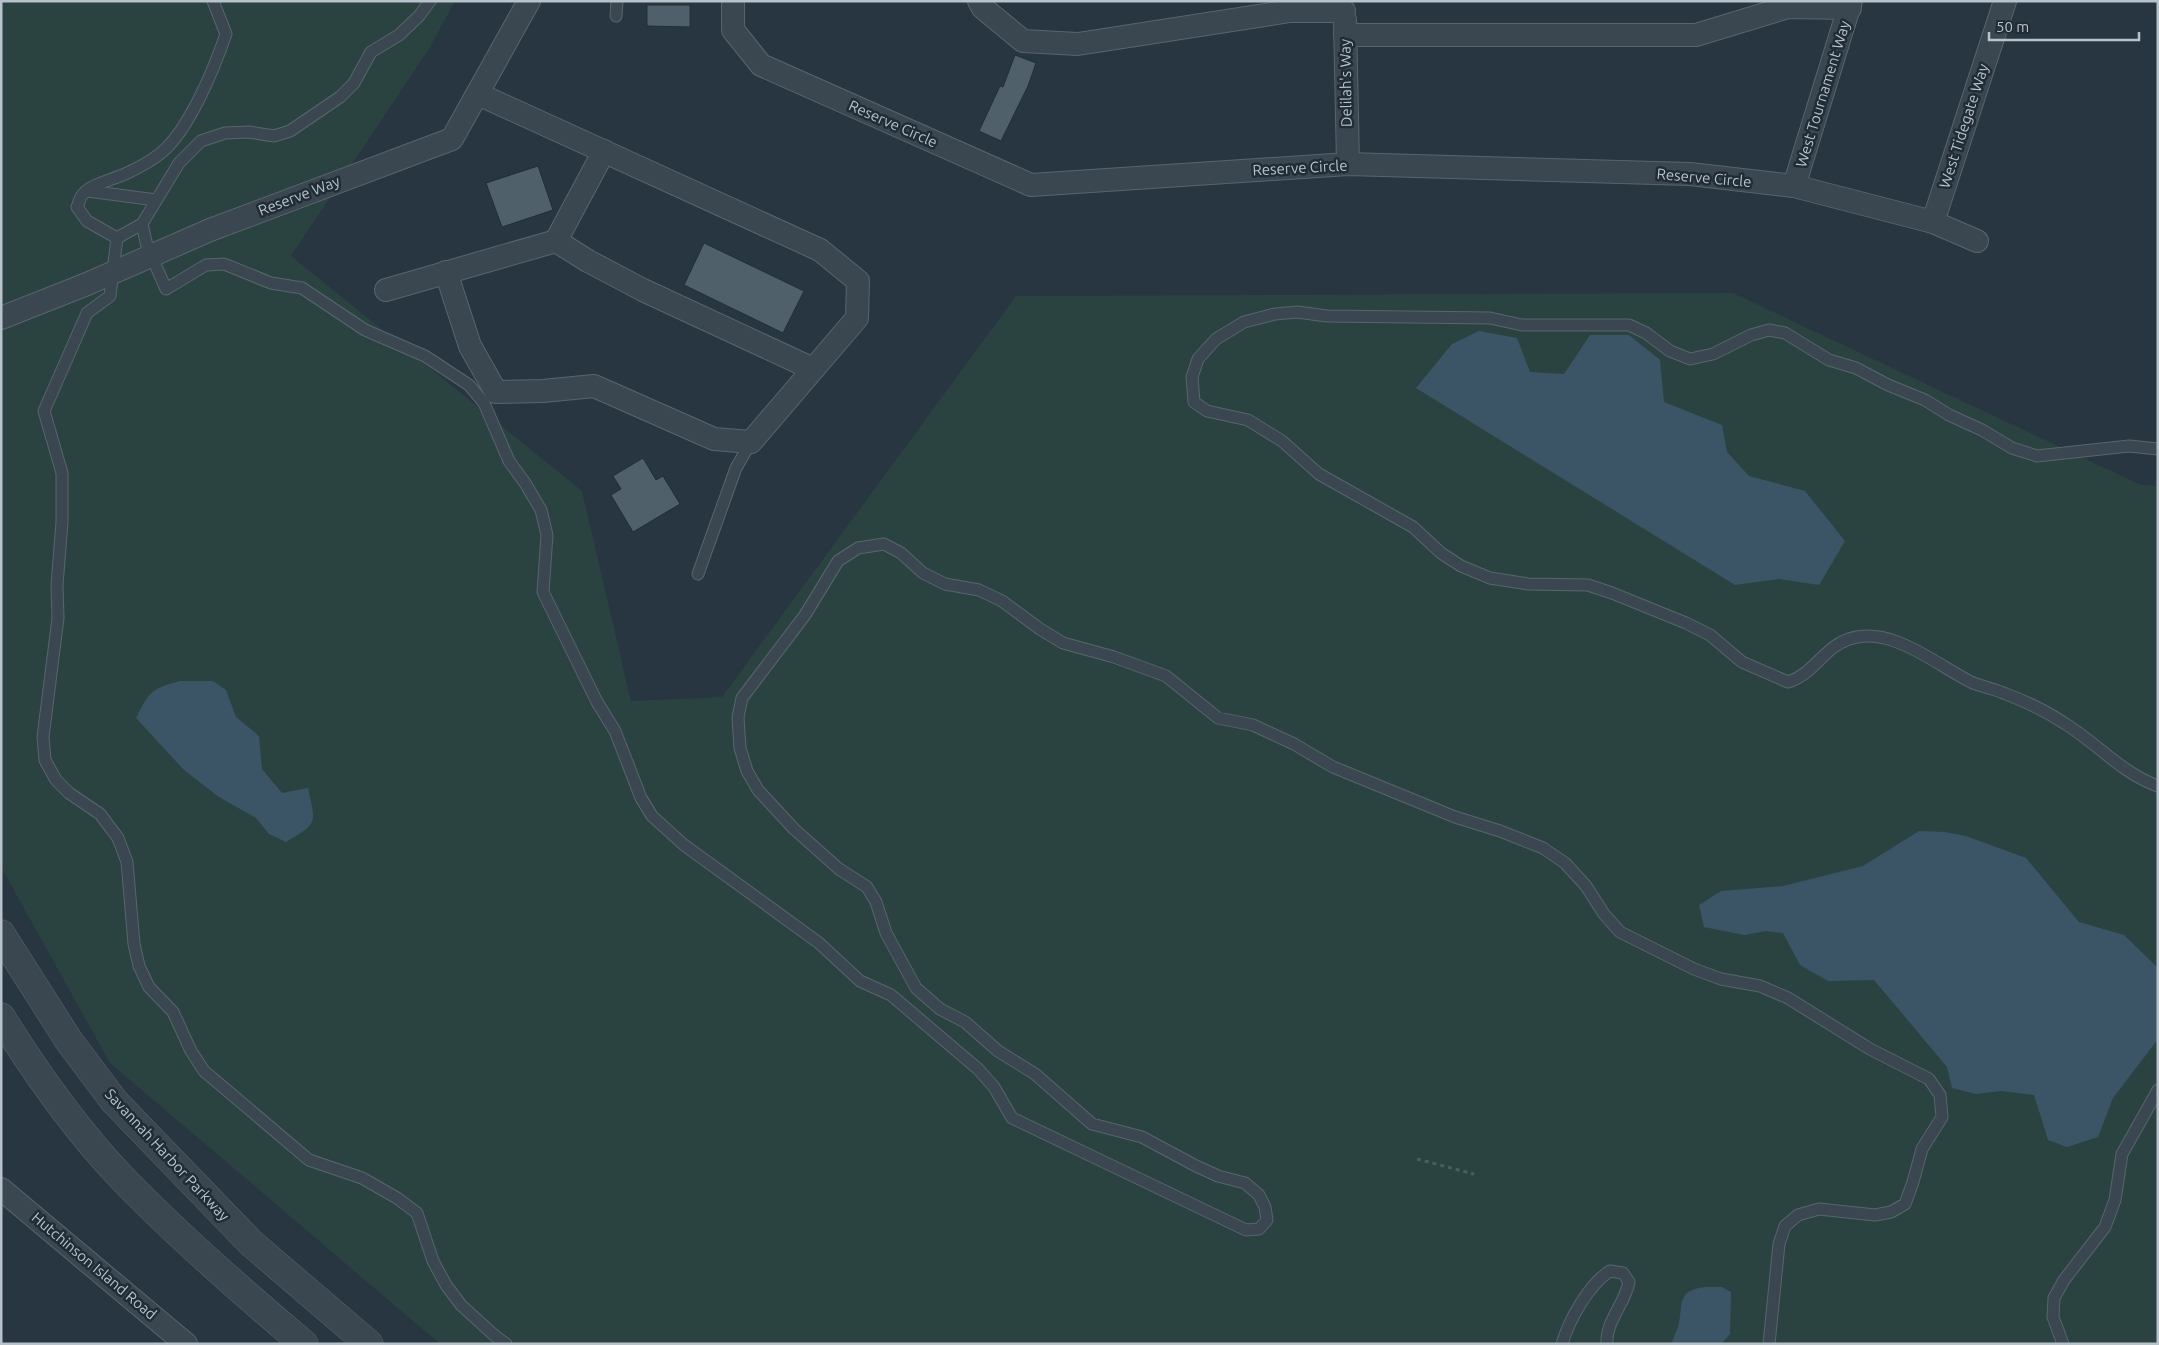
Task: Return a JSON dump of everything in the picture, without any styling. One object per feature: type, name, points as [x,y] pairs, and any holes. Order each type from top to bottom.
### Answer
[{"type":"street","name":"Reserve Way","points":[[1,318],[113,273],[210,230],[452,138],[529,1]]},
{"type":"street","name":"Reserve Circle","points":[[733,1],[732,30],[761,65],[1031,185],[1348,164],[1690,174],[1794,186],[1933,222],[1977,241]]},
{"type":"street","points":[[979,1],[983,8],[1024,41],[1078,44],[1290,11],[1344,6]]},
{"type":"street","name":"West Tidegate Way","points":[[1933,222],[2005,1]]},
{"type":"street","points":[[1345,36],[1696,36],[1788,7],[1851,4]]},
{"type":"street","name":"West Tournament Way","points":[[1794,186],[1851,4]]},
{"type":"street","name":"Delilah's Way","points":[[1344,6],[1348,164]]},
{"type":"street","points":[[446,272],[470,346],[496,392],[543,391],[594,386],[714,439],[751,442],[857,318],[858,281],[820,250],[478,94]]},
{"type":"street","points":[[386,290],[556,241],[604,152]]},
{"type":"street","points":[[556,241],[594,265],[643,290],[813,369]]},
{"type":"street","name":"Savannah Harbor Parkway","points":[[1,934],[69,1041],[114,1101],[251,1243],[369,1344]]},
{"type":"street","points":[[1,1017],[71,1118],[121,1177],[219,1272],[304,1344]]},
{"type":"street","name":"Hutchinson Island Road","points":[[1,1189],[186,1344]]},
{"type":"lane","points":[[117,238],[87,221],[77,207],[83,194],[97,185],[126,174],[159,154],[175,140],[217,62],[226,34],[213,1]]},
{"type":"lane","points":[[117,238],[142,224],[179,163],[201,142],[225,132],[249,132],[274,136],[290,130],[340,97],[354,83],[371,52],[399,36],[419,16],[430,1]]},
{"type":"lane","points":[[616,16],[617,1]]},
{"type":"lane","points":[[88,191],[156,200]]},
{"type":"lane","points":[[142,224],[151,256],[166,289],[206,265],[224,264],[271,283],[302,288],[366,330],[425,356],[469,384],[484,403],[509,461],[541,510],[547,536],[543,592],[597,702],[615,731],[641,798],[652,816],[684,845],[819,943],[860,981],[891,995],[978,1069],[994,1087],[1012,1118],[1246,1230],[1259,1229],[1267,1220],[1265,1207],[1259,1195],[1244,1183],[1218,1176],[1142,1137],[1092,1124],[1035,1074],[998,1051],[965,1022],[940,1009],[916,988],[886,933],[876,902],[867,887],[839,869],[800,834],[758,790],[747,771],[740,748],[738,717],[742,698],[805,615],[838,561],[858,548],[884,544],[901,553],[923,573],[945,584],[979,590],[1002,601],[1062,643],[1114,657],[1166,676],[1218,718],[1253,725],[1294,744],[1333,766],[1454,817],[1500,831],[1543,848],[1566,863],[1586,886],[1604,914],[1620,932],[1694,969],[1721,979],[1760,986],[1788,998],[1870,1049],[1929,1079],[1940,1095],[1942,1117],[1922,1148],[1905,1204],[1891,1212],[1874,1215],[1819,1209],[1798,1215],[1785,1226],[1779,1244],[1769,1344]]},
{"type":"lane","points":[[117,238],[110,296],[87,313],[44,411],[62,473],[62,522],[57,585],[58,618],[42,737],[45,760],[56,780],[69,793],[100,814],[118,838],[128,862],[134,944],[139,966],[149,987],[173,1012],[191,1051],[204,1071],[309,1160],[362,1178],[397,1198],[417,1213],[433,1261],[446,1285],[461,1305],[506,1344]]},
{"type":"lane","points":[[2158,450],[2129,446],[2037,456],[2012,448],[1982,430],[1949,415],[1925,400],[1888,385],[1856,368],[1829,360],[1784,333],[1769,330],[1751,335],[1713,354],[1690,359],[1670,351],[1646,333],[1629,325],[1522,325],[1490,318],[1327,316],[1298,312],[1275,314],[1244,322],[1216,339],[1198,359],[1192,376],[1194,402],[1207,412],[1248,420],[1282,441],[1319,474],[1413,527],[1441,553],[1461,566],[1490,578],[1528,584],[1588,585],[1612,593],[1686,622],[1710,635],[1742,662],[1788,682],[1801,678],[1830,650],[1849,639],[1872,636],[1895,641],[1972,683],[2031,704],[2066,724],[2119,765],[2142,780],[2158,786]]},
{"type":"lane","points":[[698,574],[736,468],[751,442]]},
{"type":"lane","points":[[2063,1344],[2053,1317],[2054,1298],[2064,1280],[2106,1227],[2115,1200],[2122,1154],[2158,1090]]},
{"type":"lane","points":[[1562,1344],[1565,1333],[1598,1278],[1610,1271],[1623,1273],[1629,1282],[1627,1296],[1606,1337],[1607,1344]]},
{"type":"path","points":[[1418,1159],[1474,1174]]},
{"type":"green space","points":[[1,1],[455,1],[430,47],[291,256],[582,491],[631,701],[722,697],[1016,296],[1733,293],[2141,485],[2158,486],[2158,1344],[440,1344],[110,1063],[1,867]]},
{"type":"water","points":[[1479,331],[1517,338],[1530,372],[1564,374],[1590,335],[1629,335],[1660,360],[1664,402],[1722,425],[1727,452],[1749,476],[1805,491],[1845,541],[1819,585],[1779,579],[1735,585],[1416,388],[1452,344]]},
{"type":"water","points":[[180,681],[213,681],[226,690],[236,717],[259,736],[262,769],[282,793],[308,788],[313,816],[309,826],[304,831],[286,842],[269,834],[256,818],[219,797],[184,770],[136,718],[152,692],[163,686]]},
{"type":"water","points":[[1919,831],[1945,832],[1966,836],[2026,858],[2079,922],[2124,935],[2158,968],[2158,1039],[2113,1098],[2098,1137],[2067,1147],[2048,1140],[2034,1095],[2001,1091],[1976,1094],[1952,1088],[1947,1067],[1874,980],[1828,981],[1800,965],[1783,933],[1766,931],[1744,935],[1704,927],[1699,905],[1721,891],[1783,886],[1863,866]]},
{"type":"water","points":[[1704,1287],[1722,1287],[1731,1292],[1730,1334],[1721,1344],[1671,1344],[1679,1324],[1681,1304],[1684,1296],[1691,1291]]},
{"type":"building","points":[[647,5],[690,5],[690,27],[647,26]]},
{"type":"building","points":[[1015,55],[1036,63],[1028,86],[1001,141],[979,131],[1000,86],[1003,87]]},
{"type":"building","points":[[538,166],[553,210],[502,227],[486,183]]},
{"type":"building","points":[[704,243],[804,291],[783,333],[684,285]]},
{"type":"building","points":[[643,458],[656,480],[663,476],[680,504],[633,532],[611,495],[621,489],[613,476]]}]
